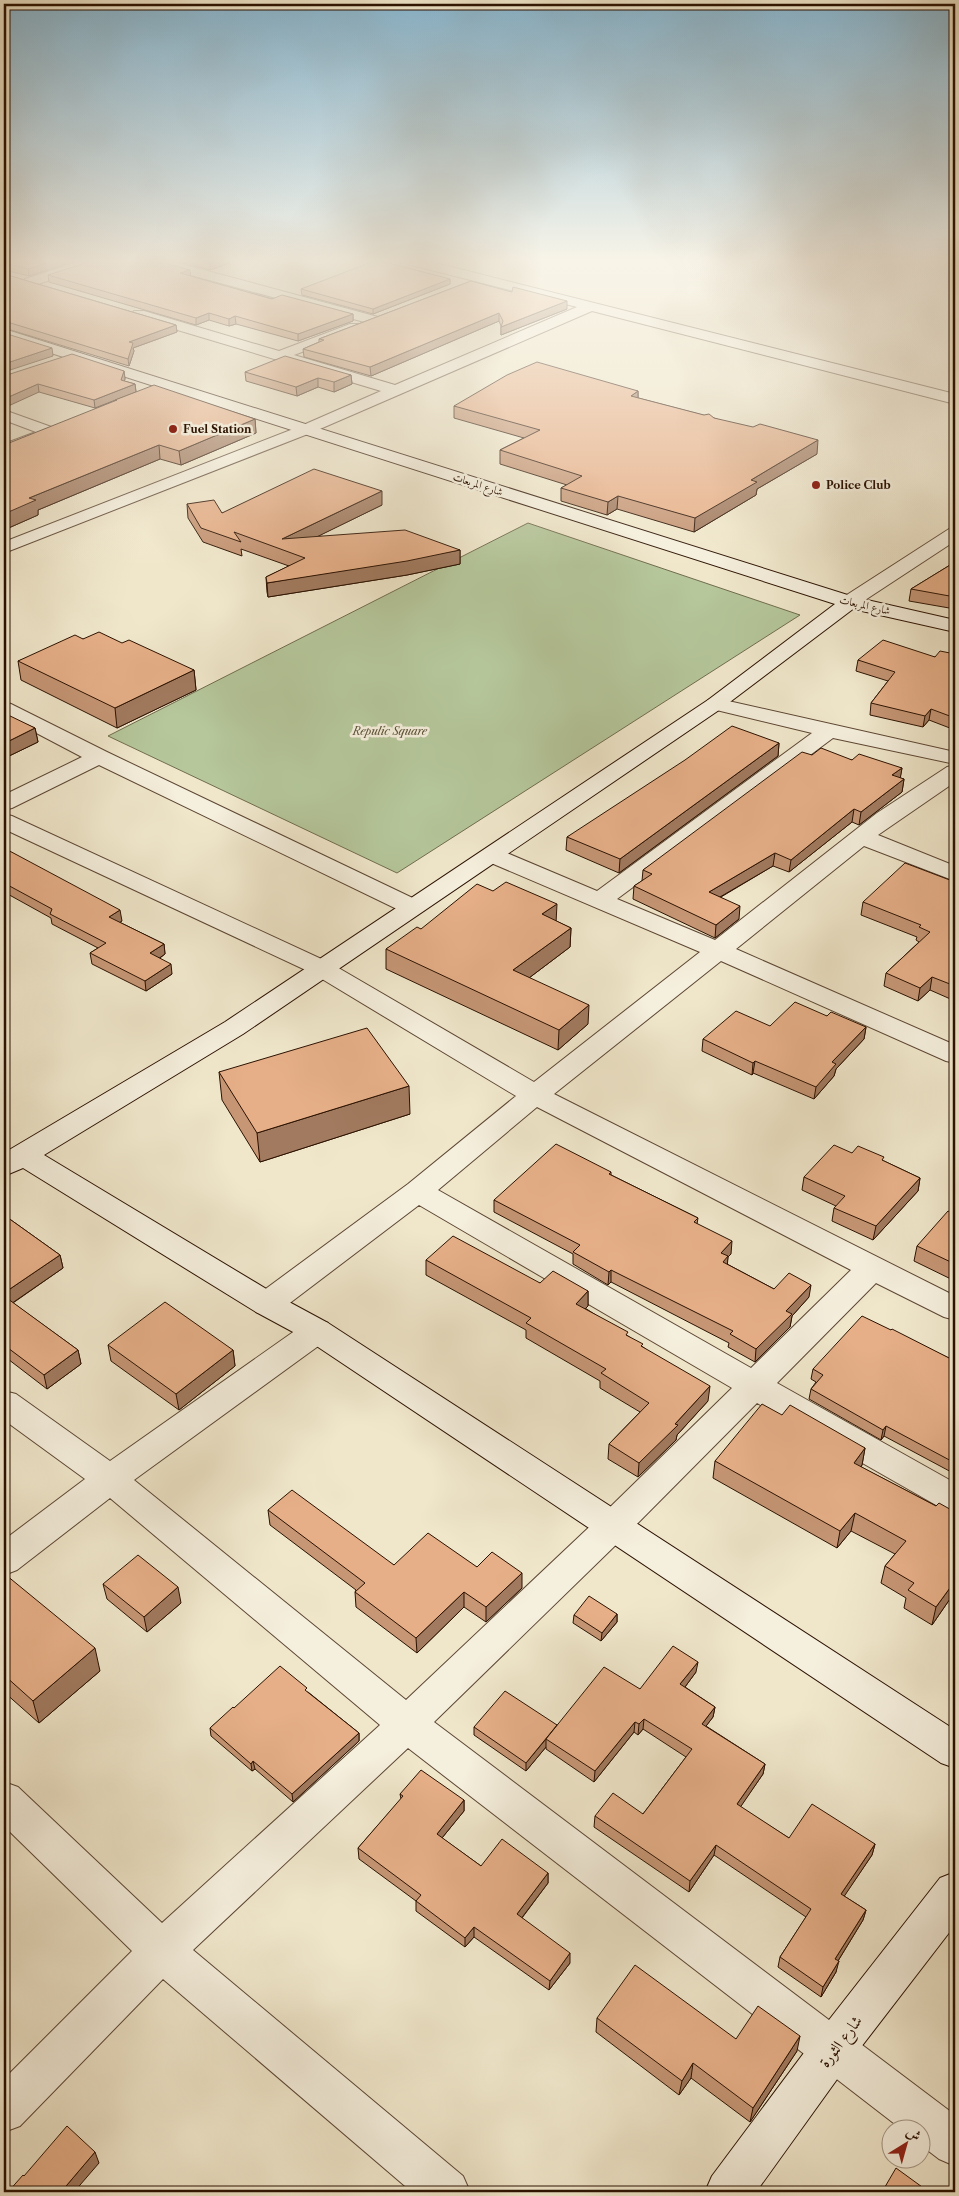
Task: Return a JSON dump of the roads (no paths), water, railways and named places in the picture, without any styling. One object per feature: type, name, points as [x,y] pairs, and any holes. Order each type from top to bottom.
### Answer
[{"type":"street","name":"شارع المربعات","points":[[88,361],[849,602],[955,626]]},
{"type":"street","points":[[297,361],[397,391]]},
{"type":"street","points":[[4,548],[307,430],[464,361]]},
{"type":"street","points":[[806,361],[955,399]]},
{"type":"street","points":[[150,394],[168,387]]},
{"type":"street","points":[[4,415],[51,432]]},
{"type":"street","points":[[4,450],[69,425]]},
{"type":"street","points":[[955,532],[849,602],[715,704],[492,855],[320,968],[234,1028],[14,1160],[317,1331],[614,1525],[955,1752]]},
{"type":"street","points":[[715,704],[955,758]]},
{"type":"street","points":[[4,708],[99,757],[412,907]]},
{"type":"street","points":[[599,901],[829,731]]},
{"type":"street","points":[[4,803],[99,757]]},
{"type":"street","points":[[267,1304],[418,1191],[535,1095],[720,951],[775,904],[862,838],[885,818],[955,772]]},
{"type":"street","points":[[4,821],[320,968],[535,1095],[955,1309]]},
{"type":"street","points":[[862,838],[955,874]]},
{"type":"street","points":[[492,855],[720,951],[955,1055]]},
{"type":"street","points":[[418,1191],[955,1499]]},
{"type":"street","points":[[4,2110],[162,1952],[407,1724],[614,1525],[872,1268]]},
{"type":"street","points":[[4,1560],[110,1479],[317,1331]]},
{"type":"street","points":[[4,1403],[110,1479],[407,1724],[955,2143]]},
{"type":"street","points":[[4,1800],[162,1952],[447,2192]]},
{"type":"street","name":"شارع الثورة","points":[[728,2192],[833,2049],[955,1892]]},
{"type":"place","name":"Fuel Station","points":[[173,429]]},
{"type":"place","name":"Police Club","points":[[816,485]]},
{"type":"park label","name":"Repulic Square","points":[[390,731]]}]
